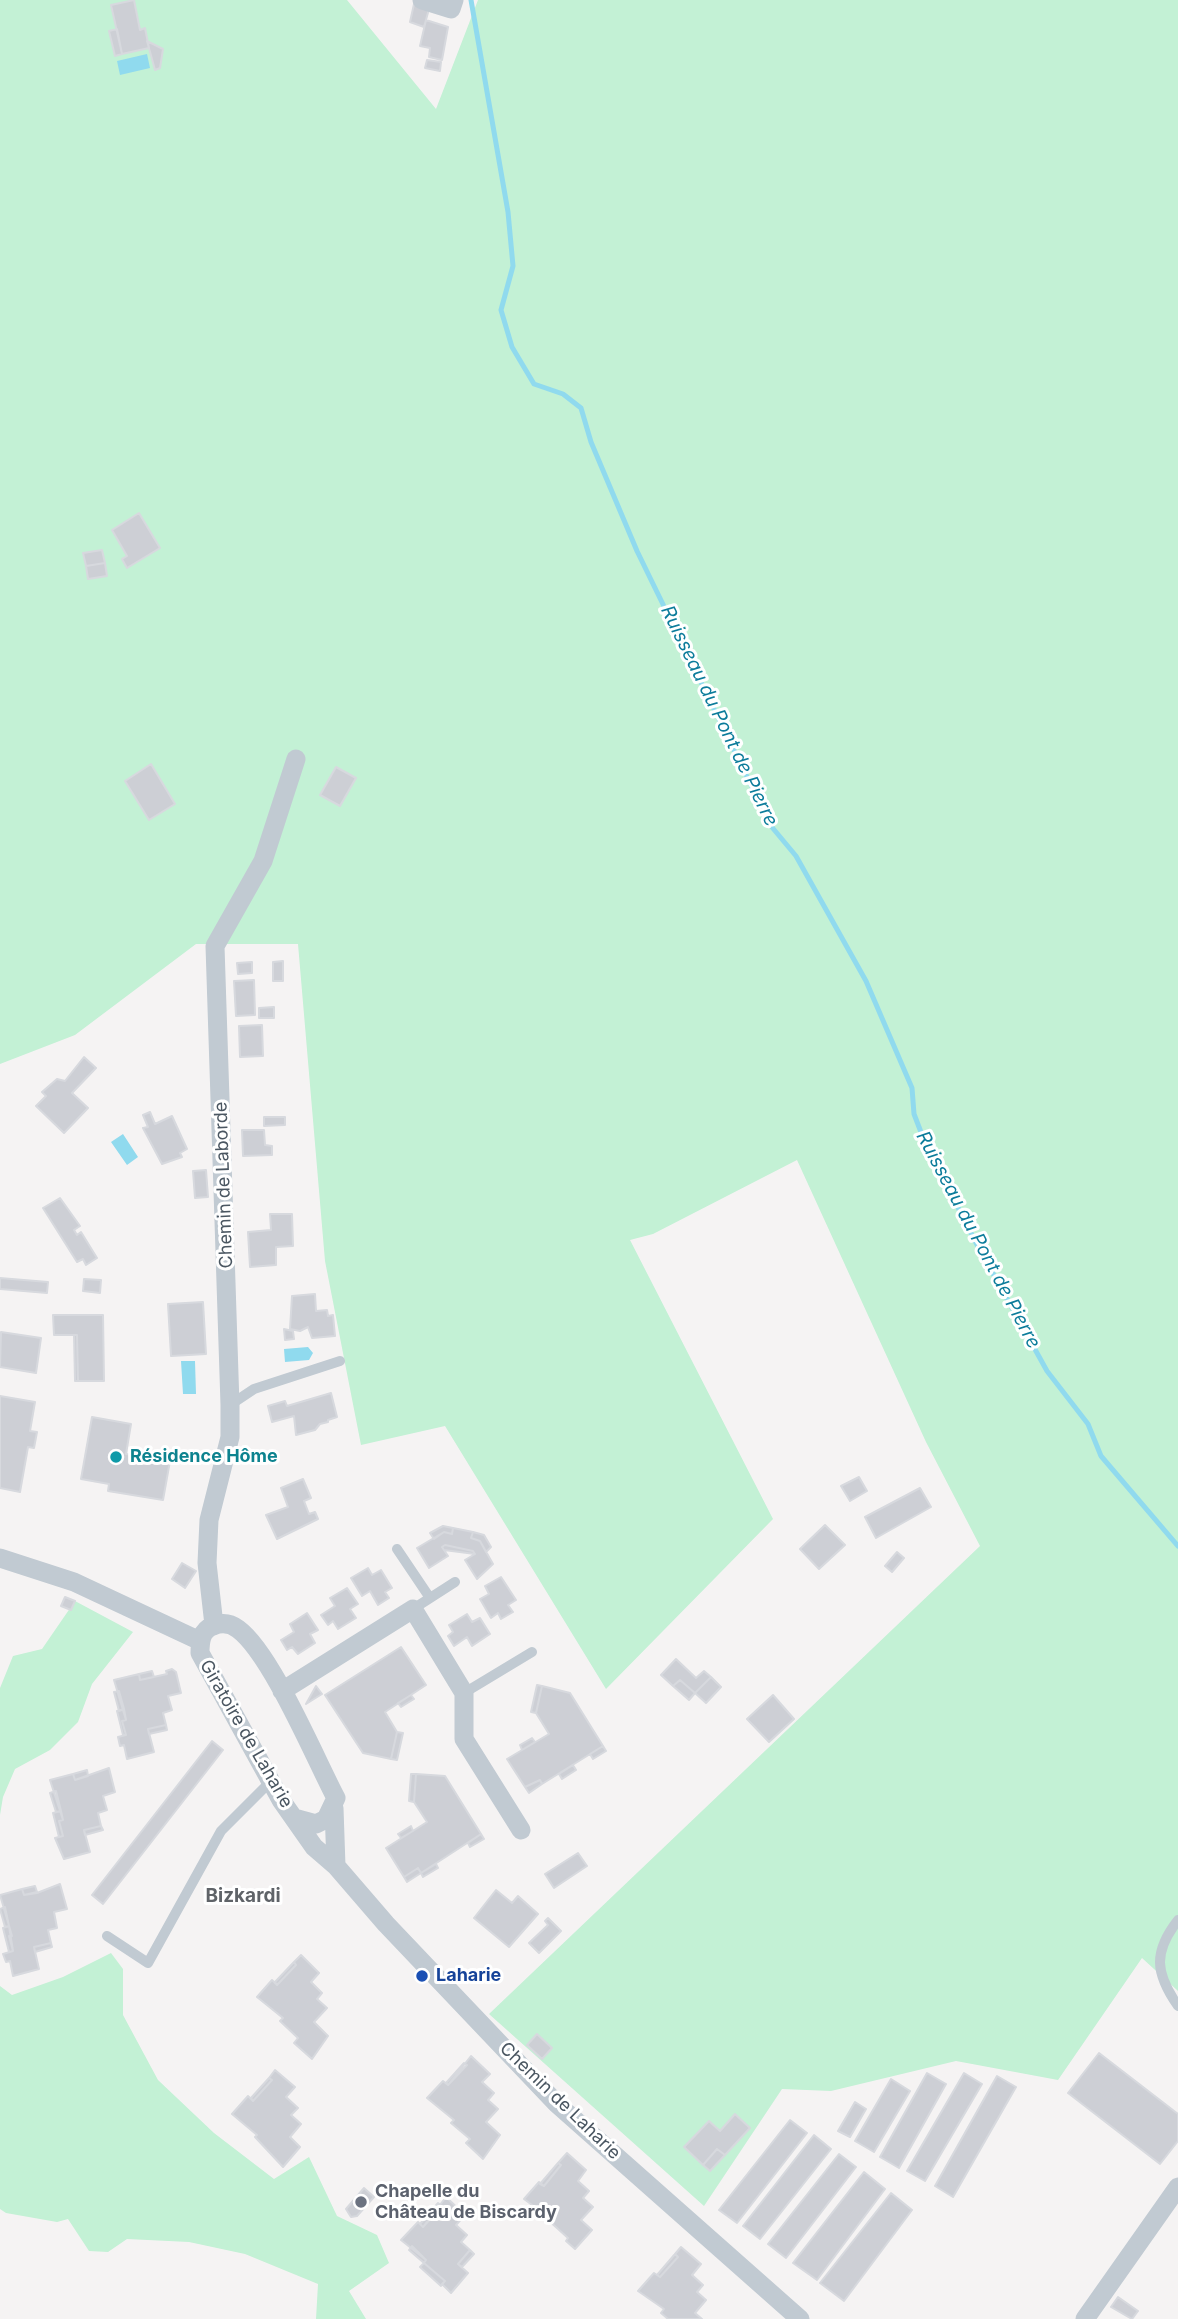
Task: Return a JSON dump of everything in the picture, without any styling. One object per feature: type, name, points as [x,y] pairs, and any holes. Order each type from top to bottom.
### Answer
[{"type":"street","points":[[422,0],[452,4]]},
{"type":"street","name":"Chemin de Laborde","points":[[214,1625],[207,1563],[209,1520],[230,1437],[215,946],[263,861],[296,759]]},
{"type":"street","points":[[0,1558],[86,1587],[200,1641]]},
{"type":"street","points":[[282,1691],[413,1609],[464,1693],[464,1739],[522,1830]]},
{"type":"street","points":[[214,1625],[224,1623],[236,1626],[250,1639],[282,1691],[336,1798],[336,1866]]},
{"type":"street","name":"Giratoire de Laharie","points":[[214,1625],[207,1629],[200,1641],[200,1653],[294,1818],[316,1824],[326,1819],[334,1808]]},
{"type":"street","name":"Chemin de Laharie","points":[[294,1818],[314,1847],[336,1866],[386,1924],[557,2104],[800,2319]]},
{"type":"street","points":[[1085,2319],[1178,2187]]},
{"type":"lane","points":[[230,1405],[254,1389],[341,1361]]},
{"type":"lane","points":[[397,1549],[430,1598]]},
{"type":"lane","points":[[413,1609],[455,1582]]},
{"type":"lane","points":[[464,1693],[532,1651]]},
{"type":"lane","points":[[107,1936],[148,1963],[221,1831],[271,1781]]},
{"type":"lane","points":[[1178,1920],[1162,1941],[1159,1968],[1167,1990],[1178,2006]]},
{"type":"green space","points":[[0,0],[347,0],[436,109],[478,0],[1178,0],[1178,1991],[1142,1958],[1058,2080],[956,2061],[831,2091],[782,2089],[704,2206],[489,2014],[980,1546],[926,1442],[797,1160],[653,1234],[630,1240],[773,1519],[606,1689],[445,1426],[361,1445],[325,1261],[298,944],[196,944],[75,1035],[0,1064]]},
{"type":"green space","points":[[75,1601],[133,1632],[92,1684],[78,1722],[50,1750],[15,1769],[3,1797],[0,1815],[0,1688],[13,1656],[42,1649]]},
{"type":"green space","points":[[111,1953],[123,1969],[123,2015],[158,2080],[214,2133],[274,2179],[309,2157],[337,2216],[377,2235],[389,2263],[349,2291],[366,2319],[316,2319],[318,2284],[245,2254],[189,2242],[127,2239],[108,2252],[89,2251],[68,2219],[57,2222],[6,2213],[0,2209],[0,1986],[12,1995],[63,1977]]},
{"type":"water","points":[[147,54],[150,68],[120,75],[117,61]]},
{"type":"water","points":[[123,1134],[138,1157],[127,1165],[111,1142]]},
{"type":"water","points":[[308,1347],[313,1353],[309,1360],[285,1362],[284,1349]]},
{"type":"water","points":[[181,1361],[195,1361],[196,1394],[183,1394]]},
{"type":"building","points":[[134,0],[140,30],[145,28],[149,48],[122,54],[111,5]]},
{"type":"building","points":[[414,4],[429,9],[424,27],[410,22]]},
{"type":"building","points":[[426,20],[448,27],[442,60],[429,57],[430,48],[420,46]]},
{"type":"building","points":[[117,29],[122,54],[115,56],[109,31]]},
{"type":"building","points":[[147,41],[163,49],[160,68],[155,70]]},
{"type":"building","points":[[427,60],[441,62],[440,71],[425,68]]},
{"type":"building","points":[[139,513],[160,548],[127,568],[122,559],[127,556],[112,530]]},
{"type":"building","points":[[102,550],[105,563],[86,566],[83,553]]},
{"type":"building","points":[[105,563],[107,576],[88,579],[86,566]]},
{"type":"building","points":[[151,764],[175,804],[149,820],[125,781]]},
{"type":"building","points":[[336,767],[356,778],[340,806],[320,795]]},
{"type":"building","points":[[283,961],[283,981],[273,981],[273,962]]},
{"type":"building","points":[[252,962],[252,973],[238,974],[237,963]]},
{"type":"building","points":[[254,980],[255,1015],[236,1016],[234,981]]},
{"type":"building","points":[[274,1007],[274,1018],[259,1018],[259,1008]]},
{"type":"building","points":[[262,1025],[263,1056],[240,1057],[239,1026]]},
{"type":"building","points":[[84,1057],[96,1068],[72,1093],[88,1108],[64,1133],[36,1106],[46,1096],[42,1092],[57,1079],[65,1081]]},
{"type":"building","points":[[150,1112],[155,1124],[172,1116],[187,1149],[180,1153],[182,1157],[162,1164],[143,1128],[148,1127],[143,1115]]},
{"type":"building","points":[[264,1117],[285,1117],[285,1125],[264,1126]]},
{"type":"building","points":[[242,1130],[264,1130],[265,1145],[272,1146],[272,1155],[243,1156]]},
{"type":"building","points":[[206,1170],[208,1197],[195,1198],[193,1171]]},
{"type":"building","points":[[60,1198],[80,1226],[74,1230],[77,1235],[81,1232],[97,1258],[86,1265],[83,1259],[77,1262],[43,1208]]},
{"type":"building","points":[[270,1214],[292,1214],[293,1246],[276,1247],[276,1265],[250,1267],[248,1232],[271,1230]]},
{"type":"building","points":[[0,1278],[48,1282],[47,1293],[0,1289]]},
{"type":"building","points":[[84,1279],[101,1280],[100,1293],[83,1291]]},
{"type":"building","points":[[315,1294],[316,1311],[327,1310],[328,1316],[333,1315],[335,1336],[312,1338],[308,1327],[300,1331],[290,1329],[292,1296]]},
{"type":"building","points":[[203,1302],[206,1354],[171,1356],[168,1304]]},
{"type":"building","points":[[53,1315],[103,1315],[104,1381],[78,1381],[77,1335],[54,1335]]},
{"type":"building","points":[[284,1329],[293,1331],[294,1339],[285,1340]]},
{"type":"building","points":[[1,1332],[41,1338],[36,1373],[0,1367]]},
{"type":"building","points":[[74,1335],[77,1335],[78,1381],[75,1381]]},
{"type":"building","points":[[331,1393],[337,1417],[320,1424],[315,1430],[296,1435],[294,1416],[272,1422],[268,1406],[285,1401],[287,1406]]},
{"type":"building","points":[[0,1396],[35,1402],[30,1431],[37,1432],[34,1448],[28,1447],[20,1492],[0,1488]]},
{"type":"building","name":"Résidence Hôme","points":[[92,1417],[131,1424],[126,1454],[170,1461],[163,1500],[108,1491],[109,1484],[81,1479]]},
{"type":"building","points":[[859,1477],[867,1491],[850,1501],[841,1486]]},
{"type":"building","points":[[303,1479],[311,1498],[304,1501],[309,1514],[315,1512],[318,1519],[277,1539],[266,1515],[288,1507],[281,1488]]},
{"type":"building","points":[[920,1488],[931,1507],[876,1538],[865,1517]]},
{"type":"building","points":[[825,1525],[845,1545],[819,1569],[800,1549]]},
{"type":"building","points":[[443,1526],[453,1528],[452,1534],[444,1532],[434,1539],[430,1533]]},
{"type":"building","points":[[453,1528],[473,1532],[471,1538],[480,1541],[493,1564],[477,1579],[465,1560],[475,1554],[473,1551],[445,1545],[442,1547],[448,1556],[429,1568],[417,1548],[444,1532],[452,1534]]},
{"type":"building","points":[[473,1532],[484,1535],[491,1547],[486,1552],[480,1541],[471,1538]]},
{"type":"building","points":[[445,1545],[473,1551],[475,1554],[444,1550],[442,1547]]},
{"type":"building","points":[[897,1552],[904,1558],[892,1572],[885,1566]]},
{"type":"building","points":[[182,1563],[196,1571],[185,1588],[172,1579]]},
{"type":"building","points":[[368,1568],[372,1575],[381,1570],[392,1588],[385,1592],[389,1598],[378,1605],[370,1591],[362,1596],[351,1578]]},
{"type":"building","points":[[501,1577],[516,1600],[508,1605],[513,1612],[501,1619],[498,1613],[491,1618],[480,1599],[489,1594],[485,1586]]},
{"type":"building","points":[[347,1588],[358,1604],[350,1609],[356,1618],[338,1629],[333,1621],[328,1625],[321,1615],[335,1606],[330,1598]]},
{"type":"building","points":[[65,1597],[75,1601],[71,1610],[61,1606]]},
{"type":"building","points":[[307,1613],[318,1630],[310,1634],[315,1643],[298,1654],[292,1647],[287,1650],[281,1640],[294,1632],[290,1624]]},
{"type":"building","points":[[467,1614],[472,1622],[480,1618],[490,1634],[472,1646],[467,1637],[454,1646],[448,1636],[453,1632],[449,1625]]},
{"type":"building","points":[[401,1647],[426,1685],[385,1712],[397,1732],[391,1759],[363,1753],[325,1695]]},
{"type":"building","points":[[676,1659],[696,1678],[704,1671],[711,1677],[695,1693],[680,1680],[673,1686],[661,1675]]},
{"type":"building","points":[[172,1669],[176,1672],[181,1693],[168,1696],[172,1710],[163,1713],[166,1725],[148,1729],[154,1752],[127,1759],[124,1745],[120,1746],[118,1737],[126,1735],[122,1721],[126,1720],[114,1680],[139,1674],[140,1680],[167,1674],[166,1671]]},
{"type":"building","points":[[152,1671],[154,1677],[140,1680],[139,1674]]},
{"type":"building","points":[[711,1677],[721,1687],[706,1703],[695,1693]]},
{"type":"building","points":[[680,1680],[695,1693],[689,1700],[673,1686]]},
{"type":"building","points":[[537,1685],[542,1686],[536,1713],[531,1712]]},
{"type":"building","points":[[316,1686],[322,1694],[306,1704]]},
{"type":"building","points":[[542,1686],[570,1693],[603,1746],[542,1784],[540,1780],[525,1787],[507,1759],[549,1734],[536,1713]]},
{"type":"building","points":[[119,1691],[124,1709],[119,1711],[114,1692]]},
{"type":"building","points":[[411,1695],[414,1699],[401,1707],[398,1703]]},
{"type":"building","points":[[773,1695],[794,1719],[769,1742],[747,1719]]},
{"type":"building","points":[[124,1709],[126,1720],[122,1721],[126,1735],[123,1735],[117,1711]]},
{"type":"building","points":[[166,1725],[167,1730],[149,1734],[148,1729]]},
{"type":"building","points":[[397,1732],[403,1733],[397,1760],[391,1759]]},
{"type":"building","points":[[532,1738],[535,1742],[522,1750],[520,1745]]},
{"type":"building","points":[[212,1741],[223,1750],[103,1904],[92,1895]]},
{"type":"building","points":[[603,1746],[606,1751],[593,1759],[590,1754]]},
{"type":"building","points":[[573,1765],[576,1770],[562,1779],[559,1774]]},
{"type":"building","points":[[109,1768],[115,1792],[103,1796],[107,1810],[98,1813],[101,1826],[84,1830],[90,1852],[64,1859],[55,1838],[63,1836],[59,1821],[63,1820],[50,1780],[73,1774],[75,1780]]},
{"type":"building","points":[[87,1770],[88,1776],[75,1780],[73,1774]]},
{"type":"building","points":[[411,1774],[416,1774],[414,1802],[409,1801]]},
{"type":"building","points":[[416,1774],[445,1776],[481,1834],[421,1873],[418,1868],[404,1877],[386,1848],[427,1822],[414,1802]]},
{"type":"building","points":[[540,1780],[542,1784],[529,1793],[525,1787]]},
{"type":"building","points":[[56,1791],[61,1811],[56,1812],[50,1793]]},
{"type":"building","points":[[61,1811],[63,1820],[59,1821],[63,1836],[59,1837],[53,1813]]},
{"type":"building","points":[[101,1826],[103,1830],[85,1835],[84,1830]]},
{"type":"building","points":[[411,1826],[413,1831],[401,1838],[398,1834]]},
{"type":"building","points":[[481,1834],[484,1839],[470,1847],[468,1843]]},
{"type":"building","points":[[578,1853],[587,1866],[554,1888],[545,1874]]},
{"type":"building","points":[[436,1864],[438,1868],[423,1877],[421,1873]]},
{"type":"building","points":[[418,1868],[421,1873],[407,1882],[404,1877]]},
{"type":"building","points":[[60,1884],[67,1909],[54,1912],[57,1928],[48,1930],[51,1943],[34,1947],[39,1969],[13,1976],[10,1961],[6,1962],[3,1954],[13,1951],[9,1936],[12,1936],[0,1895],[22,1889],[24,1895],[37,1893]]},
{"type":"building","points":[[35,1886],[37,1892],[24,1895],[22,1889]]},
{"type":"building","points":[[496,1890],[512,1903],[518,1896],[538,1914],[509,1947],[474,1918]]},
{"type":"building","points":[[5,1907],[9,1926],[5,1927],[0,1909]]},
{"type":"building","points":[[548,1918],[561,1931],[539,1953],[529,1943],[548,1925],[545,1921]]},
{"type":"building","points":[[9,1926],[13,1951],[9,1952],[3,1928]]},
{"type":"building","points":[[51,1943],[52,1947],[35,1952],[34,1947]]},
{"type":"building","points":[[301,1955],[319,1973],[311,1982],[322,1993],[317,1999],[327,2008],[314,2022],[328,2036],[312,2059],[294,2043],[298,2038],[280,2021],[283,2018],[257,1997],[272,1980],[277,1985],[296,1965],[294,1962]]},
{"type":"building","points":[[294,1962],[296,1965],[277,1985],[275,1982]]},
{"type":"building","points":[[537,2034],[552,2048],[542,2059],[527,2045]]},
{"type":"building","points":[[1099,2053],[1178,2114],[1178,2141],[1160,2164],[1068,2093]]},
{"type":"building","points":[[471,2056],[490,2074],[482,2082],[494,2093],[488,2100],[498,2109],[486,2122],[500,2135],[483,2159],[466,2143],[470,2139],[451,2123],[454,2120],[427,2098],[443,2081],[448,2085]]},
{"type":"building","points":[[464,2063],[467,2065],[448,2085],[446,2083]]},
{"type":"building","points":[[275,2070],[295,2087],[286,2097],[298,2108],[291,2115],[301,2124],[290,2137],[300,2147],[283,2167],[255,2137],[257,2135],[232,2114],[248,2096],[253,2101],[272,2080],[269,2078]]},
{"type":"building","points":[[927,2073],[946,2084],[899,2168],[880,2157]]},
{"type":"building","points":[[964,2073],[982,2084],[925,2181],[907,2171]]},
{"type":"building","points":[[997,2076],[1016,2087],[953,2197],[935,2186]]},
{"type":"building","points":[[269,2078],[272,2080],[253,2101],[251,2098]]},
{"type":"building","points":[[891,2079],[910,2091],[874,2152],[855,2141]]},
{"type":"building","points":[[855,2102],[866,2109],[850,2137],[838,2131]]},
{"type":"building","points":[[735,2114],[750,2128],[725,2155],[717,2149],[703,2165],[684,2147],[709,2121],[720,2131]]},
{"type":"building","points":[[790,2120],[807,2133],[737,2223],[719,2210]]},
{"type":"building","points":[[814,2135],[831,2149],[760,2239],[743,2226]]},
{"type":"building","points":[[717,2149],[725,2155],[710,2171],[703,2165]]},
{"type":"building","points":[[567,2153],[586,2170],[578,2181],[589,2191],[583,2198],[593,2207],[581,2220],[592,2230],[575,2249],[548,2217],[524,2199],[539,2182],[544,2186]]},
{"type":"building","points":[[839,2154],[856,2167],[786,2258],[768,2244]]},
{"type":"building","points":[[558,2163],[561,2165],[544,2186],[540,2184]]},
{"type":"building","points":[[864,2172],[885,2189],[817,2280],[793,2263]]},
{"type":"building","name":"Chapelle du Château de Biscardy","points":[[364,2188],[374,2197],[357,2216],[351,2217],[346,2209]]},
{"type":"building","points":[[891,2193],[912,2210],[844,2301],[820,2283]]},
{"type":"building","points":[[446,2197],[465,2215],[456,2225],[467,2235],[461,2242],[470,2250],[458,2264],[468,2273],[451,2293],[442,2284],[445,2281],[424,2263],[426,2260],[401,2240],[418,2222],[423,2227]]},
{"type":"building","points":[[438,2203],[442,2206],[423,2227],[420,2224]]},
{"type":"building","points":[[412,2246],[426,2260],[424,2263],[409,2250]]},
{"type":"building","points":[[681,2247],[701,2264],[692,2275],[703,2285],[697,2292],[706,2300],[695,2313],[702,2319],[668,2319],[661,2313],[664,2309],[638,2291],[654,2273],[660,2277],[678,2257],[675,2254]]},
{"type":"building","points":[[470,2250],[474,2254],[462,2267],[458,2264]]},
{"type":"building","points":[[675,2254],[678,2257],[660,2277],[657,2275]]},
{"type":"building","points":[[424,2263],[445,2281],[441,2286],[420,2267]]},
{"type":"building","points":[[1118,2297],[1138,2311],[1132,2319],[1111,2307]]},
{"type":"waterway","name":"Ruisseau du Pont de Pierre","points":[[471,0],[508,212],[513,266],[501,310],[512,347],[534,384],[563,394],[581,408],[591,442],[637,551],[771,826],[796,856],[866,981],[912,1088],[914,1114],[924,1140],[975,1241],[1047,1371],[1088,1424],[1101,1456],[1178,1546]]},
{"type":"place","name":"Résidence Hôme","points":[[116,1457]]},
{"type":"place","name":"Laharie","points":[[422,1976]]},
{"type":"place","name":"Chapelle du Château de Biscardy","points":[[361,2202]]},
{"type":"district","name":"Bizkardi","points":[[243,1896]]}]
